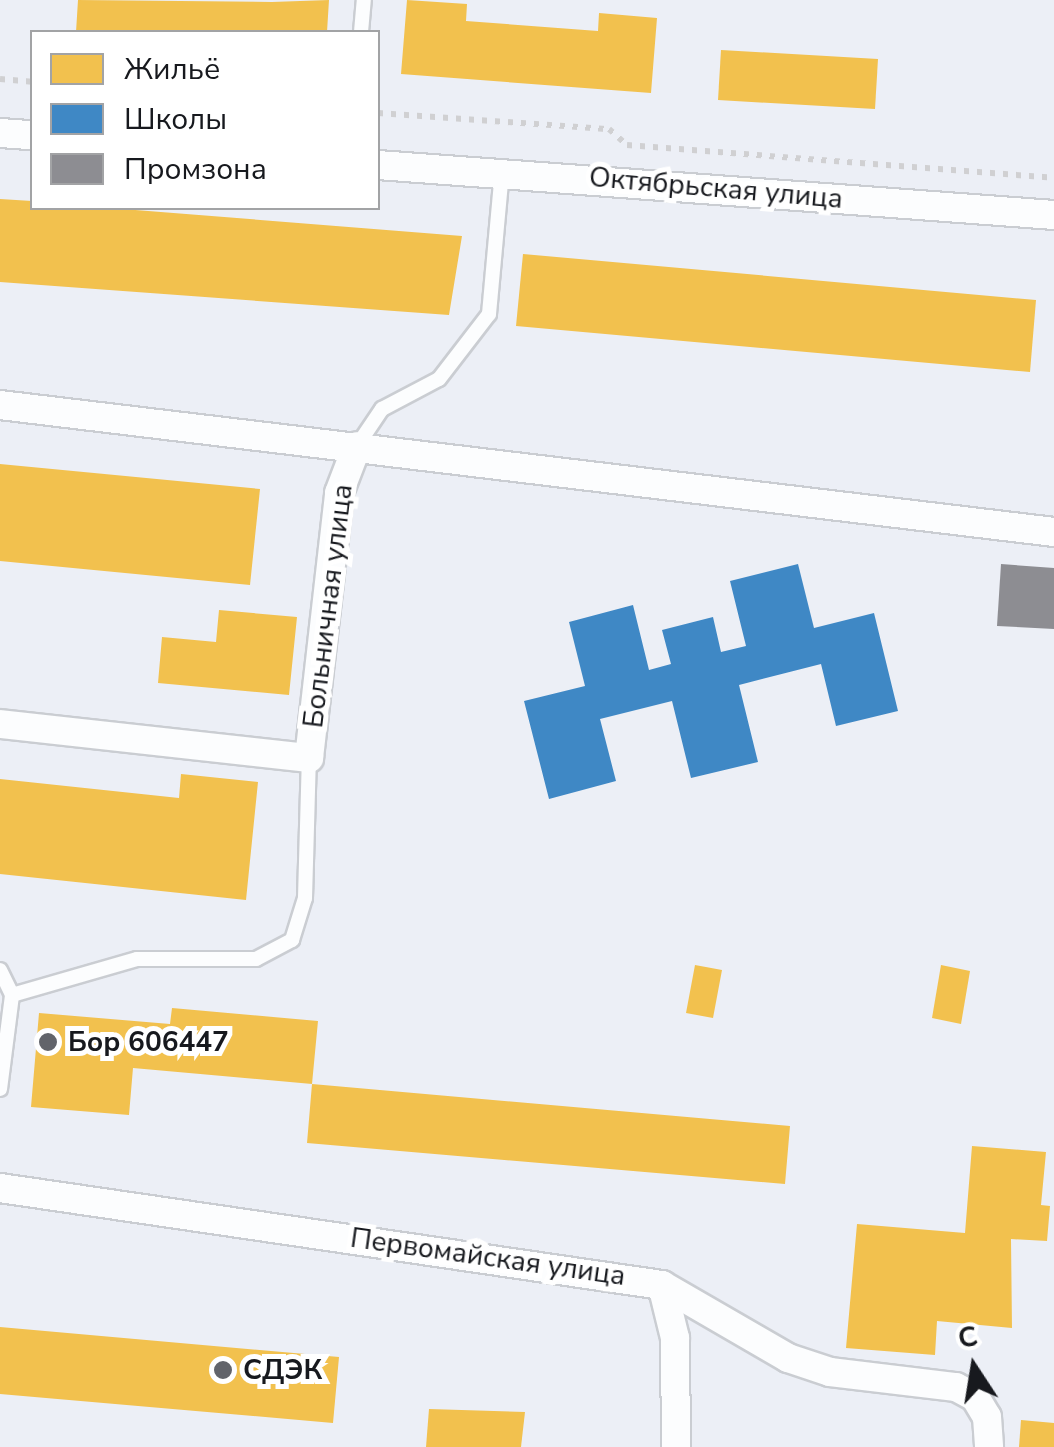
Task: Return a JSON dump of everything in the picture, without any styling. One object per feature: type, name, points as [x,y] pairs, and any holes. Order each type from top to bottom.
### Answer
[{"type":"street","points":[[0,132],[30,136]]},
{"type":"street","name":"Октябрьская улица","points":[[380,165],[502,171],[1054,215]]},
{"type":"street","name":"Больничная улица","points":[[0,405],[357,446],[339,492],[309,758],[0,724]]},
{"type":"street","points":[[357,446],[1054,532]]},
{"type":"street","name":"Первомайская улица","points":[[0,1188],[662,1285],[788,1358],[830,1372],[956,1387],[976,1397],[987,1417],[989,1447]]},
{"type":"street","points":[[662,1285],[676,1338],[676,1447]]},
{"type":"lane","points":[[362,30],[364,0]]},
{"type":"lane","points":[[357,446],[382,408],[438,379],[489,314],[502,171]]},
{"type":"lane","points":[[12,994],[137,958],[256,959],[292,940],[305,898],[309,758]]},
{"type":"lane","points":[[0,970],[12,994],[0,1089]]},
{"type":"path","points":[[0,79],[30,82]]},
{"type":"path","points":[[380,114],[609,129],[627,145],[1054,178]]},
{"type":"building: Жильё","points":[[78,0],[329,0],[327,30],[76,30]]},
{"type":"building: Жильё","points":[[407,0],[467,4],[466,21],[598,31],[599,13],[657,18],[651,93],[401,74]]},
{"type":"building: Жильё","points":[[721,50],[878,59],[875,109],[718,100]]},
{"type":"building: Жильё","points":[[0,199],[30,201],[30,210],[135,210],[462,236],[449,315],[0,282]]},
{"type":"building: Жильё","points":[[523,254],[1036,300],[1030,372],[516,326]]},
{"type":"building: Жильё","points":[[0,464],[260,489],[250,585],[0,561]]},
{"type":"building: Жильё","points":[[219,610],[297,617],[289,695],[158,683],[162,637],[216,642]]},
{"type":"building: Жильё","points":[[181,774],[258,782],[246,900],[0,874],[0,779],[179,798]]},
{"type":"building: Жильё","points":[[695,965],[722,970],[713,1018],[686,1013]]},
{"type":"building: Жильё","points":[[941,965],[970,971],[961,1024],[932,1018]]},
{"type":"building: Жильё","points":[[172,1008],[318,1021],[312,1084],[133,1068],[129,1115],[31,1107],[39,1013],[170,1024]]},
{"type":"building: Жильё","points":[[312,1084],[790,1126],[785,1184],[307,1143]]},
{"type":"building: Жильё","points":[[972,1146],[1046,1152],[1041,1205],[1050,1206],[1047,1241],[1011,1239],[1012,1328],[937,1321],[935,1355],[846,1348],[857,1224],[965,1233]]},
{"type":"building: Жильё","points":[[0,1327],[339,1357],[333,1423],[0,1394]]},
{"type":"building: Жильё","points":[[429,1409],[525,1412],[521,1447],[426,1447]]},
{"type":"building: Жильё","points":[[1021,1420],[1054,1423],[1054,1447],[1019,1447]]},
{"type":"building: Школы","points":[[798,564],[814,628],[874,613],[898,711],[836,726],[821,664],[739,685],[758,762],[691,778],[672,701],[600,719],[616,781],[549,799],[524,701],[585,686],[569,622],[633,605],[649,670],[671,664],[662,630],[713,617],[721,652],[746,646],[730,581]]},
{"type":"building: Промзона","points":[[1001,564],[1054,568],[1054,629],[997,626]]},
{"type":"place","name":"Бор 606447","points":[[48,1042]]},
{"type":"place","name":"СДЭК","points":[[223,1370]]}]
